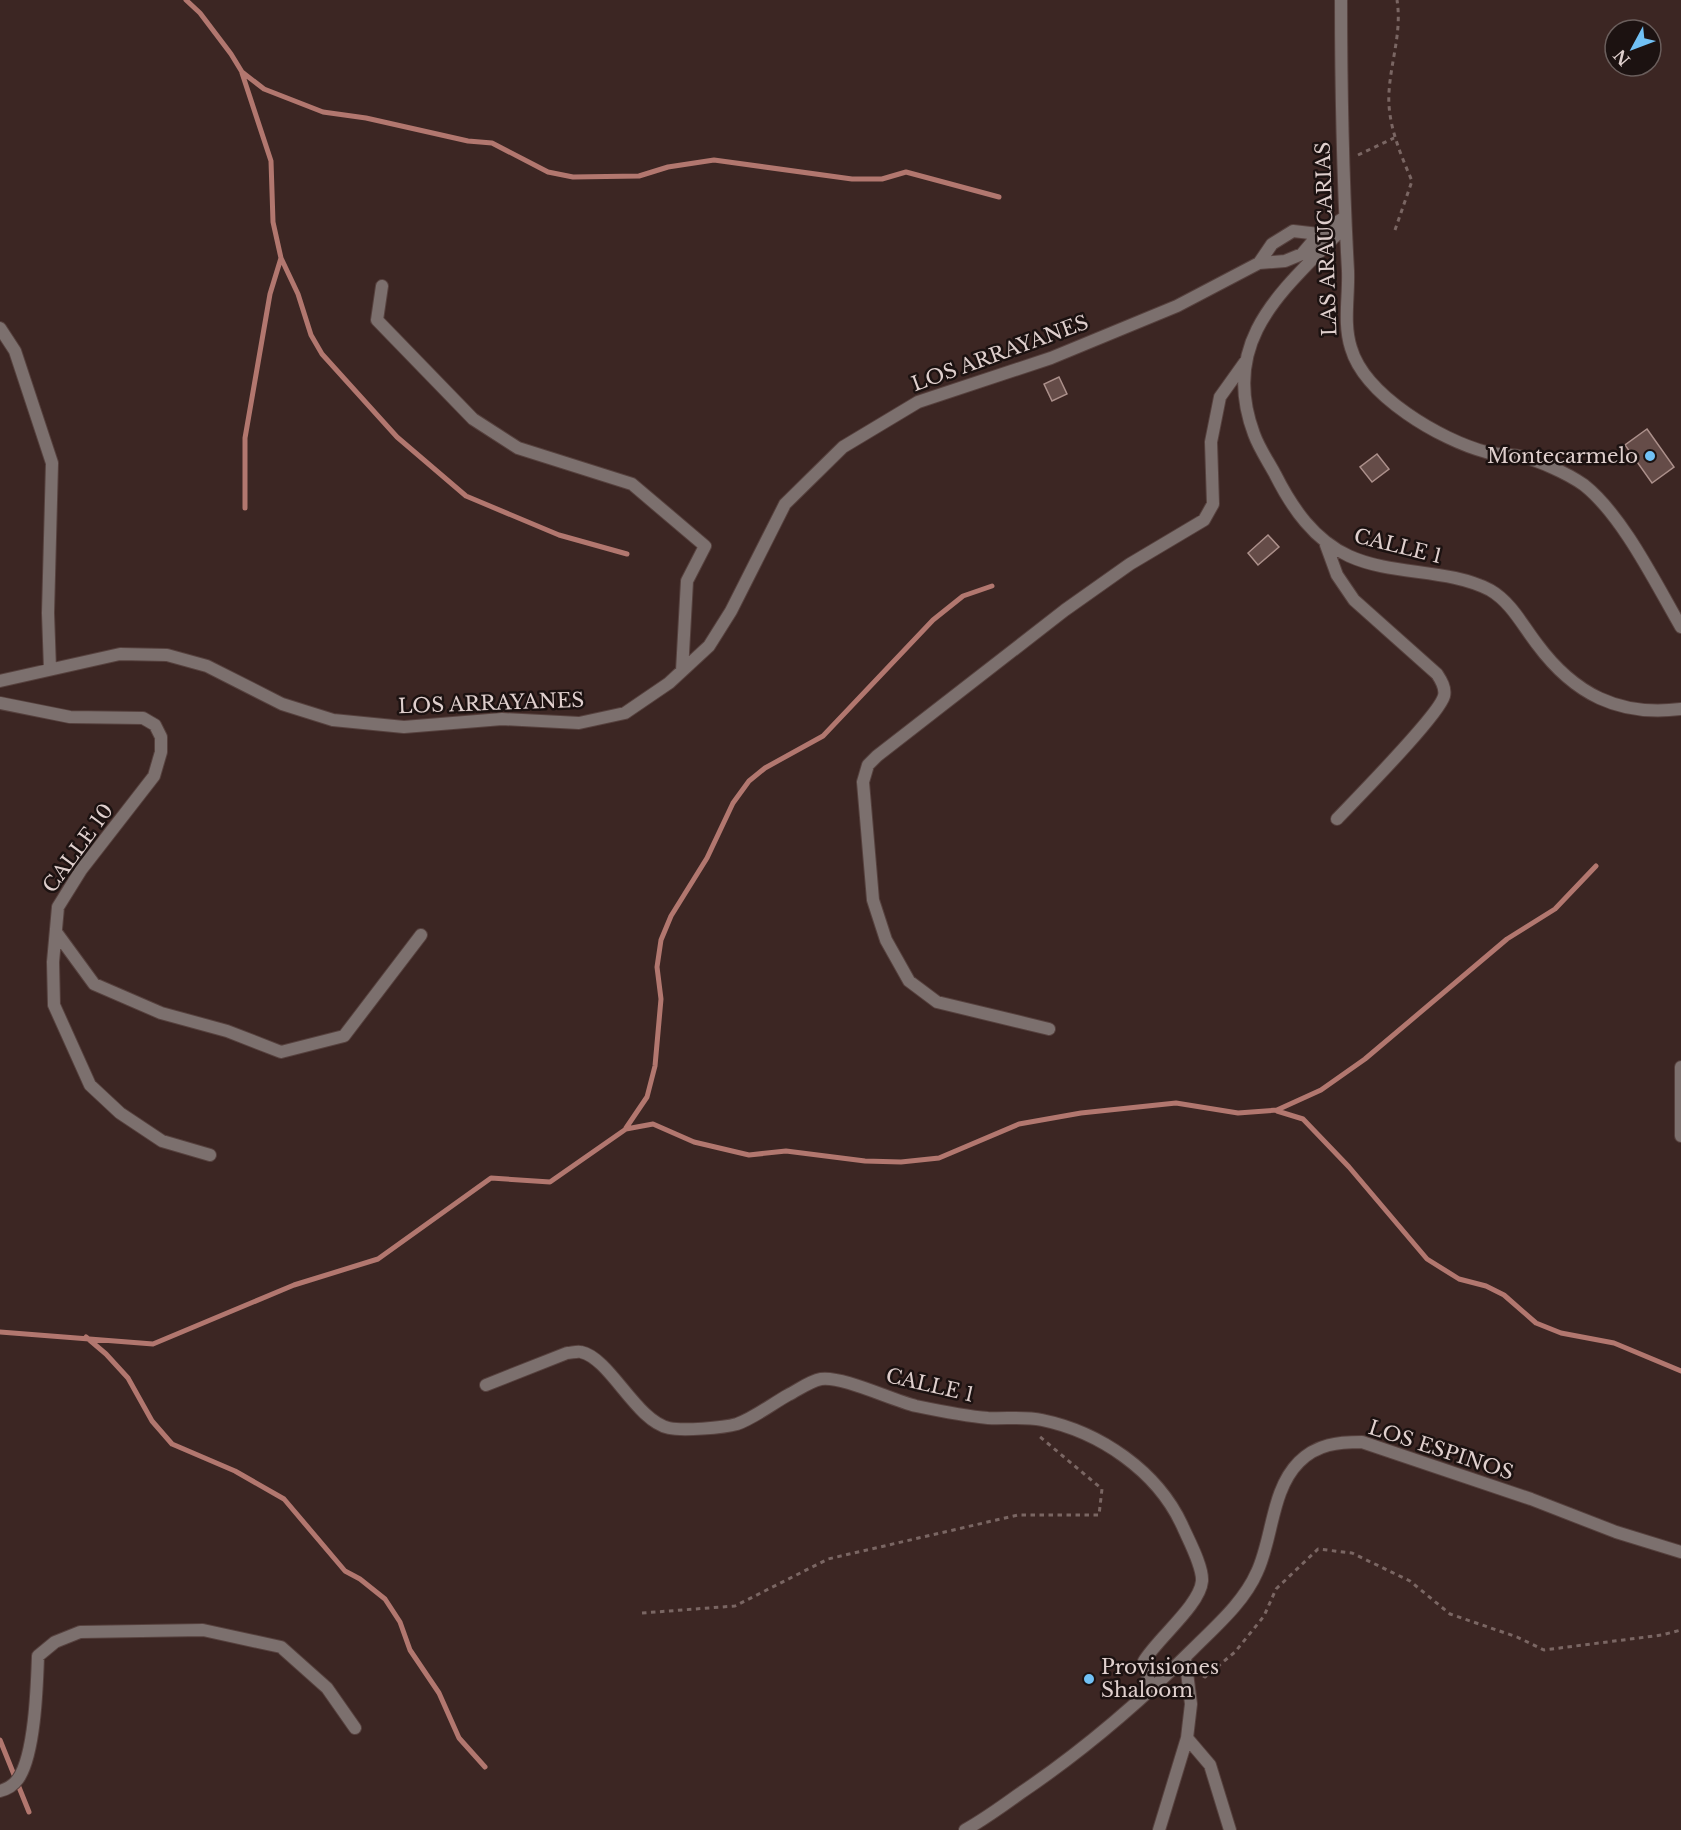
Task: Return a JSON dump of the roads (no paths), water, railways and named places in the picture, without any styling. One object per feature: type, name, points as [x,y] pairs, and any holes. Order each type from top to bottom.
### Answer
[{"type":"street","name":"LAS ARAUCARIAS","points":[[1341,0],[1341,159],[1349,291],[1346,328],[1351,350],[1363,371],[1390,402],[1456,441],[1488,452],[1520,456],[1584,485],[1632,544],[1681,627]]},
{"type":"street","name":"LOS ARRAYANES","points":[[0,681],[120,654],[167,655],[207,666],[282,704],[333,720],[404,727],[502,719],[579,723],[625,713],[682,671],[709,646],[731,611],[785,504],[843,447],[918,402],[1052,358],[1177,306],[1258,263],[1285,261],[1302,254],[1319,234],[1345,222]]},
{"type":"street","name":"CALLE 1","points":[[1345,222],[1280,294],[1257,324],[1245,362],[1245,398],[1254,434],[1300,517],[1326,545],[1352,558],[1391,568],[1462,580],[1491,591],[1513,610],[1537,645],[1566,678],[1592,695],[1623,707],[1652,713],[1681,709]]},
{"type":"street","name":"LOS ARRAYANES","points":[[1258,263],[1272,244],[1293,231],[1319,234]]},
{"type":"street","points":[[382,286],[377,320],[473,419],[518,448],[632,484],[705,546],[687,581],[682,671]]},
{"type":"street","points":[[0,328],[15,351],[52,463],[48,614],[50,669]]},
{"type":"street","points":[[1049,1029],[937,1002],[909,981],[886,940],[873,900],[863,782],[868,765],[877,756],[1065,610],[1130,564],[1204,520],[1213,504],[1211,442],[1220,397],[1245,362]]},
{"type":"street","points":[[1326,545],[1337,575],[1354,600],[1437,674],[1444,685],[1444,695],[1431,715],[1337,819]]},
{"type":"street","name":"CALLE 10","points":[[0,703],[70,717],[143,718],[156,725],[161,737],[161,752],[154,776],[81,870],[58,907],[53,962],[54,1005],[90,1085],[120,1113],[162,1141],[210,1155]]},
{"type":"street","points":[[56,932],[94,984],[161,1013],[227,1031],[281,1052],[344,1036],[421,935]]},
{"type":"street","points":[[1681,1066],[1681,1136]]},
{"type":"street","name":"CALLE 1","points":[[486,1385],[567,1353],[581,1352],[596,1362],[653,1421],[669,1428],[737,1424],[821,1380],[840,1381],[896,1401],[947,1412],[988,1418],[1017,1417],[1067,1427],[1110,1448],[1138,1466],[1162,1492],[1178,1516],[1193,1548],[1202,1581],[1194,1599],[1177,1622],[1153,1646],[1144,1661],[1151,1691]]},
{"type":"street","name":"LOS ESPINOS","points":[[965,1830],[1062,1765],[1151,1691],[1238,1602],[1257,1572],[1284,1485],[1298,1463],[1313,1451],[1334,1443],[1362,1442],[1531,1499],[1616,1532],[1681,1552]]},
{"type":"street","points":[[0,1791],[11,1788],[20,1777],[27,1757],[38,1656],[55,1642],[80,1632],[202,1630],[280,1647],[327,1688],[355,1728]]},
{"type":"street","points":[[1159,1830],[1187,1738],[1191,1704],[1185,1658]]},
{"type":"street","points":[[1187,1738],[1209,1765],[1230,1830]]},
{"type":"waterway","points":[[186,0],[200,13],[242,72],[264,89],[323,112],[366,118],[468,141],[492,143],[548,172],[573,177],[639,176],[668,167],[714,160],[852,179],[882,179],[906,172],[999,197]]},
{"type":"waterway","points":[[242,73],[271,161],[273,222],[281,258],[298,294],[311,335],[322,354],[397,437],[466,496],[559,535],[627,554]]},
{"type":"waterway","points":[[245,508],[245,438],[270,294],[281,258]]},
{"type":"waterway","points":[[626,1128],[647,1097],[655,1066],[661,999],[657,967],[661,940],[671,916],[707,858],[733,803],[749,781],[765,768],[823,736],[933,620],[963,596],[992,586]]},
{"type":"waterway","points":[[0,1332],[153,1344],[294,1285],[378,1259],[491,1178],[550,1182],[626,1129],[653,1124],[694,1142],[749,1155],[786,1151],[865,1161],[901,1162],[939,1158],[1019,1124],[1081,1113],[1176,1103],[1238,1113],[1277,1110],[1321,1090],[1365,1059],[1507,939],[1555,909],[1596,866]]},
{"type":"waterway","points":[[1277,1111],[1303,1119],[1349,1167],[1427,1259],[1459,1279],[1486,1286],[1504,1295],[1536,1323],[1561,1333],[1614,1343],[1681,1371]]},
{"type":"waterway","points":[[86,1337],[106,1354],[128,1378],[152,1421],[172,1444],[235,1471],[284,1499],[345,1571],[360,1579],[385,1599],[400,1622],[410,1650],[439,1693],[459,1738],[485,1767]]},
{"type":"waterway","points":[[0,1740],[29,1812]]},
{"type":"place","name":"Montecarmelo","points":[[1650,456]]},
{"type":"place","name":"Provisiones Shaloom","points":[[1089,1679]]}]
